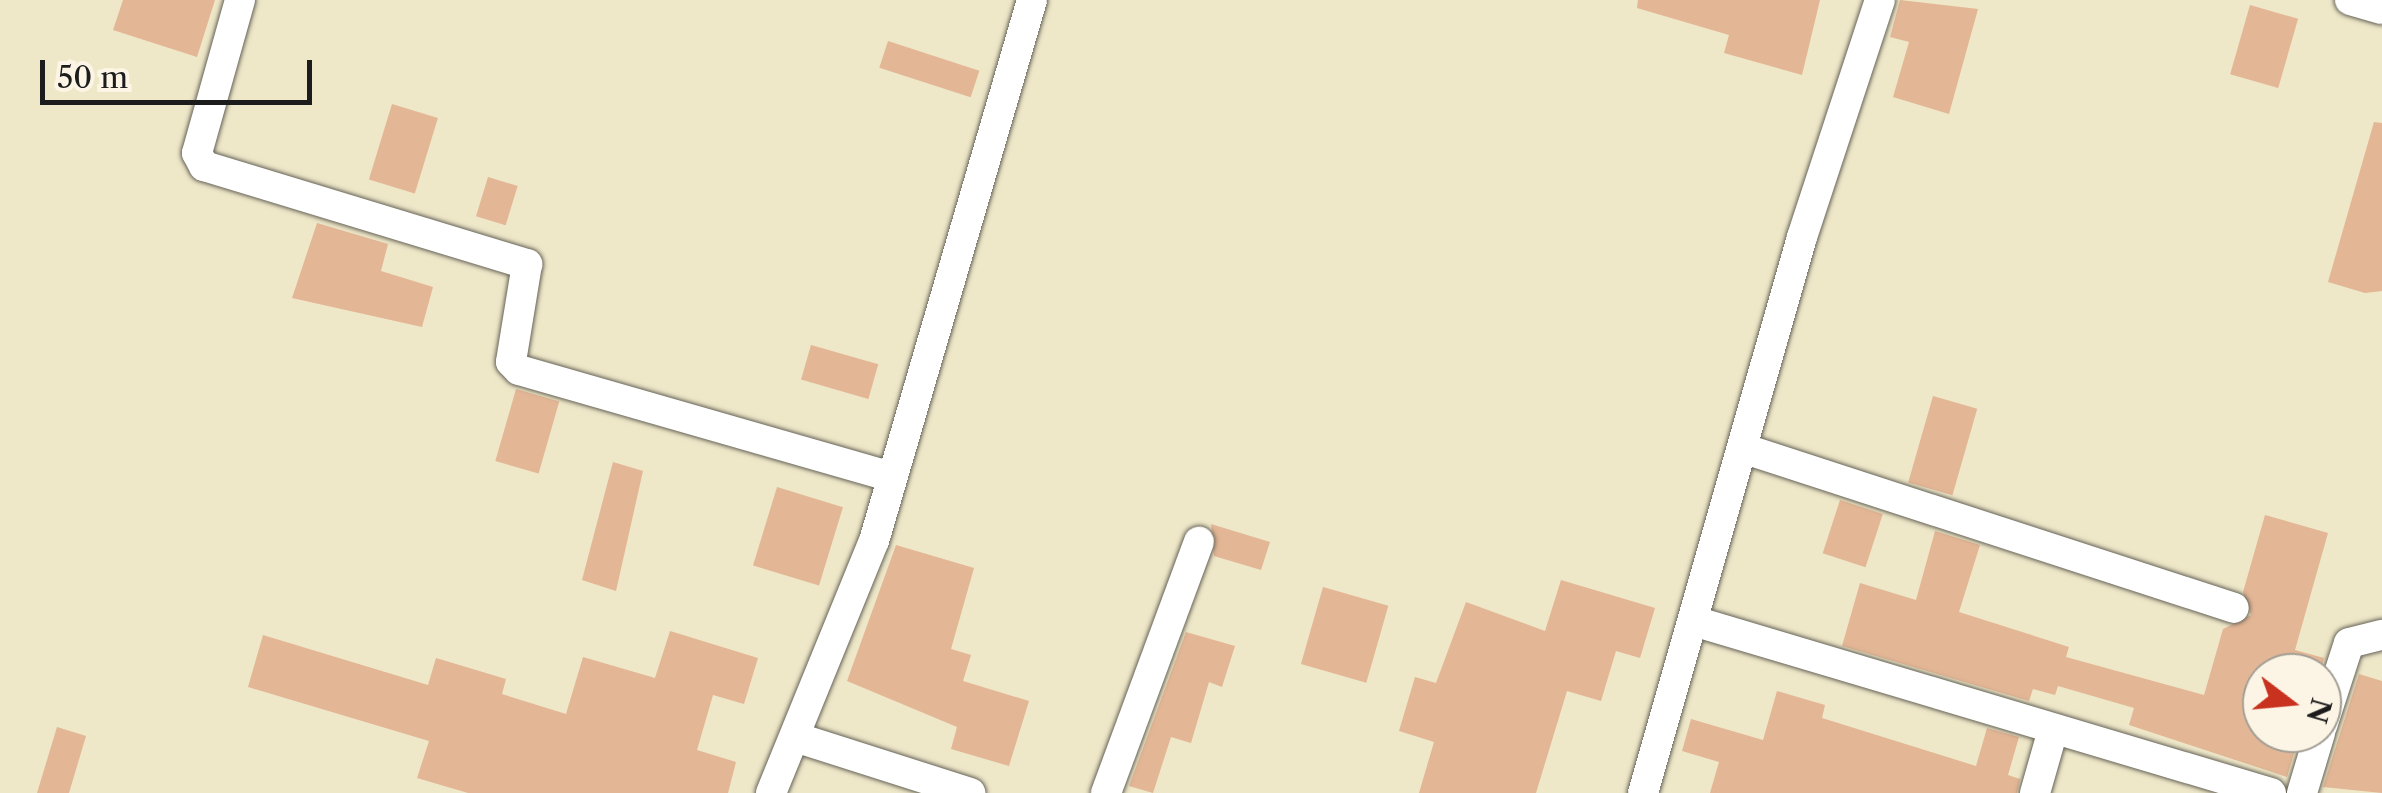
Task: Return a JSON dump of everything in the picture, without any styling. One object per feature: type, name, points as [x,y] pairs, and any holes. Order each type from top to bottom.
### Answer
[{"type":"street","points":[[240,0],[197,153],[204,166],[527,264],[511,362],[518,370],[891,477]]},
{"type":"street","points":[[772,793],[798,738],[891,477],[1032,0]]},
{"type":"street","points":[[1643,793],[1696,622],[1742,448],[1880,0]]},
{"type":"street","points":[[2350,0],[2382,9]]},
{"type":"street","points":[[1742,448],[2234,608]]},
{"type":"street","points":[[1106,793],[1199,542]]},
{"type":"street","points":[[1696,622],[2271,793]]},
{"type":"street","points":[[2342,665],[2349,643],[2382,635]]},
{"type":"street","points":[[2035,793],[2053,730]]},
{"type":"street","points":[[798,738],[970,793]]},
{"type":"street","points":[[2302,793],[2314,753]]},
{"type":"building","points":[[123,0],[215,0],[197,57],[113,30]]},
{"type":"building","points":[[1638,0],[1820,0],[1802,75],[1724,53],[1729,35],[1637,8]]},
{"type":"building","points":[[1900,0],[1978,9],[1949,114],[1893,97],[1909,42],[1890,37]]},
{"type":"building","points":[[2250,5],[2298,19],[2278,88],[2230,74]]},
{"type":"building","points":[[888,41],[979,71],[971,97],[879,68]]},
{"type":"building","points":[[392,104],[438,118],[415,194],[369,180]]},
{"type":"building","points":[[2374,122],[2382,123],[2382,291],[2365,293],[2328,282]]},
{"type":"building","points":[[488,177],[518,186],[506,225],[476,216]]},
{"type":"building","points":[[317,223],[388,244],[381,271],[433,287],[422,327],[292,298]]},
{"type":"building","points":[[811,345],[878,364],[868,399],[801,380]]},
{"type":"building","points":[[516,389],[559,401],[539,473],[495,461]]},
{"type":"building","points":[[1933,396],[1977,409],[1952,495],[1908,483]]},
{"type":"building","points":[[613,462],[643,471],[616,591],[582,580]]},
{"type":"building","points":[[777,487],[843,507],[819,586],[753,565]]},
{"type":"building","points":[[1840,500],[1883,514],[1865,567],[1823,553]]},
{"type":"building","points":[[2265,515],[2328,533],[2295,650],[2306,653],[2242,653],[2242,753],[2294,753],[2287,777],[2129,725],[2134,708],[2058,686],[2055,695],[2033,689],[2029,701],[1842,646],[1860,583],[1916,600],[1935,531],[1980,545],[1959,612],[2069,647],[2066,657],[2204,695],[2223,629],[2251,615],[2243,592]]},
{"type":"building","points":[[1211,524],[1270,542],[1261,570],[1214,556]]},
{"type":"building","points":[[896,545],[974,568],[951,649],[971,655],[963,681],[1029,701],[1009,766],[951,749],[957,727],[847,681]]},
{"type":"building","points":[[1561,580],[1655,608],[1640,658],[1616,651],[1601,701],[1567,691],[1536,793],[1419,793],[1434,742],[1399,731],[1415,677],[1436,683],[1466,602],[1545,631]]},
{"type":"building","points":[[1323,587],[1388,606],[1366,683],[1301,664]]},
{"type":"building","points":[[670,631],[758,658],[744,704],[713,695],[697,750],[736,762],[728,793],[468,793],[417,778],[429,741],[248,687],[263,635],[428,685],[436,658],[506,679],[502,694],[566,714],[583,657],[655,678]]},
{"type":"building","points":[[1186,632],[1235,646],[1222,687],[1209,682],[1191,743],[1171,737],[1153,793],[1129,786]]},
{"type":"building","points":[[2359,674],[2382,681],[2382,793],[2323,787],[2334,753],[2342,753],[2342,727]]},
{"type":"building","points":[[1777,691],[1825,705],[1822,718],[1976,766],[1987,728],[2019,737],[2008,775],[2020,779],[2017,793],[1710,793],[1719,762],[1682,751],[1691,719],[1763,740]]},
{"type":"building","points":[[57,727],[86,736],[69,793],[37,793]]}]
